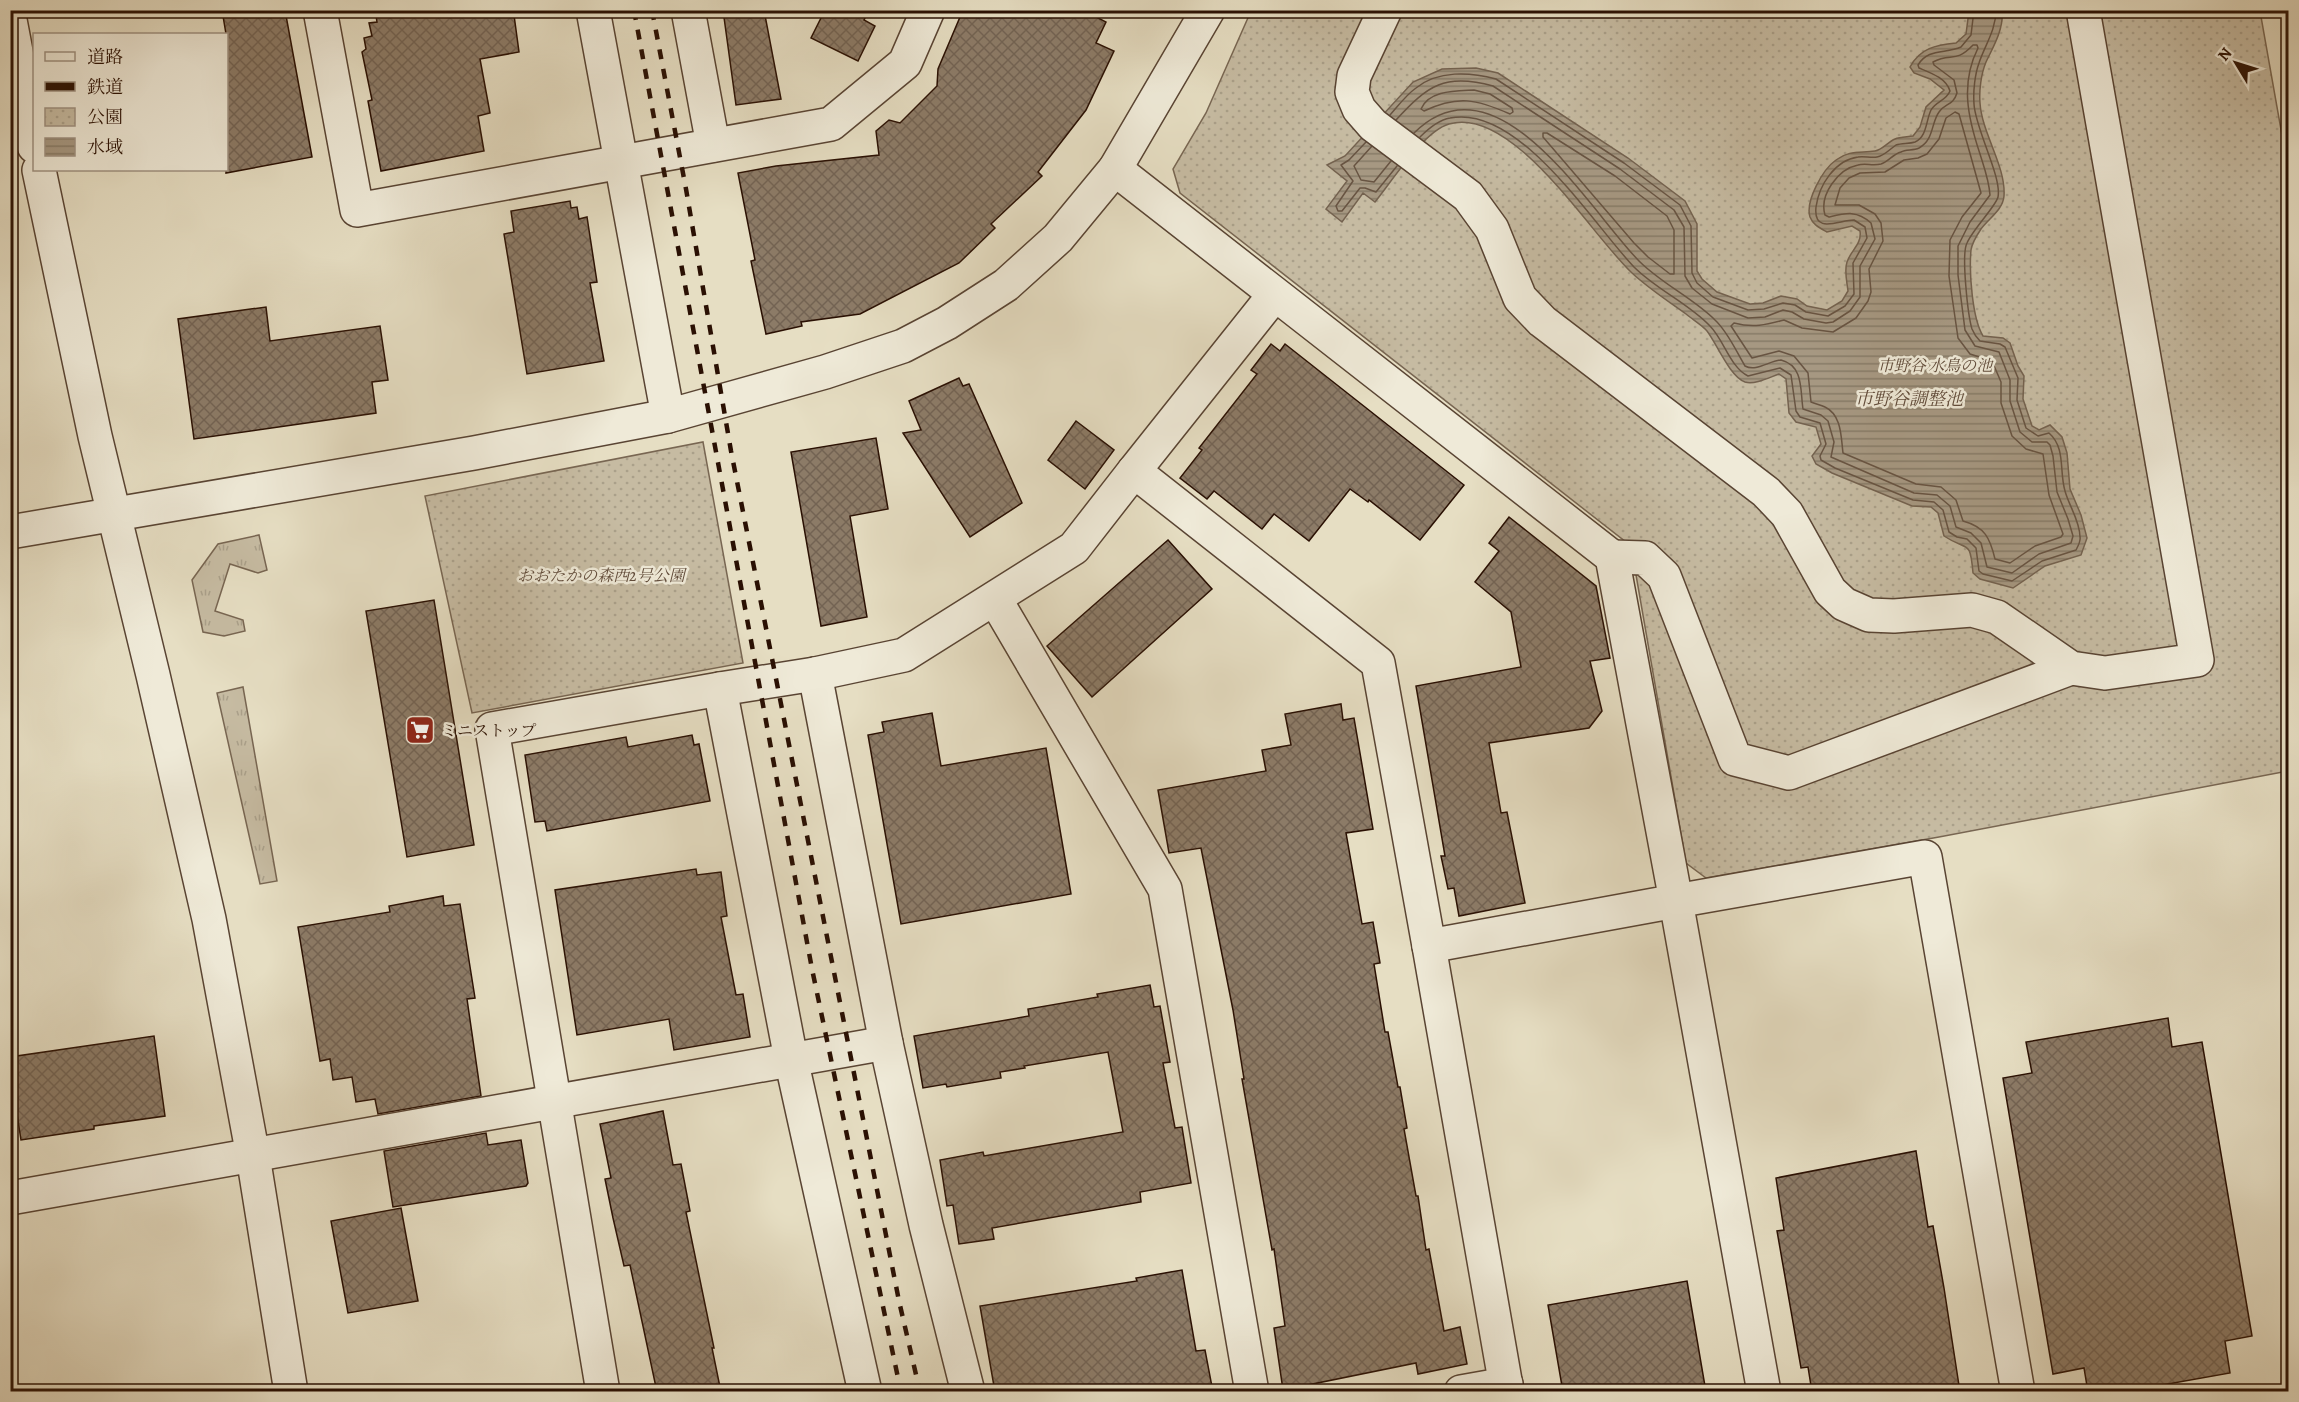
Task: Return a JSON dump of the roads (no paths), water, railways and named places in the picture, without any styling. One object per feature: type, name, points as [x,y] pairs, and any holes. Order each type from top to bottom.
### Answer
[{"type":"street","points":[[320,10],[357,210],[831,124],[905,63],[928,10]]},
{"type":"street","points":[[593,10],[668,416]]},
{"type":"street","points":[[688,10],[713,145]]},
{"type":"street","points":[[10,532],[474,453],[668,416],[825,372],[892,350],[947,323],[1006,285],[1078,215],[1115,169],[1208,10]]},
{"type":"street","points":[[1385,10],[1354,76],[1352,92],[1359,109],[1373,125],[1468,196],[1492,229],[1520,298],[1542,321],[1766,492],[1787,514],[1830,591],[1844,604],[1869,615],[1894,616],[1972,610],[1997,617],[2071,668],[2105,673],[2197,660],[2084,10]]},
{"type":"street","points":[[10,20],[33,141]]},
{"type":"street","points":[[1115,169],[1612,557],[1645,558],[1664,576],[1735,759],[1789,773],[2071,668]]},
{"type":"street","points":[[39,171],[95,436],[210,919],[253,1156],[291,1392]]},
{"type":"street","points":[[603,1392],[492,729],[815,674],[904,655],[1074,548],[1275,294]]},
{"type":"street","points":[[1134,471],[1378,663],[1507,1388],[1461,1392]]},
{"type":"street","points":[[1612,557],[1764,1392]]},
{"type":"street","points":[[995,599],[1165,889],[1252,1392]]},
{"type":"street","points":[[815,674],[886,1043],[926,1225],[968,1392]]},
{"type":"street","points":[[720,689],[791,1059],[865,1392]]},
{"type":"street","points":[[1429,946],[1925,857],[2018,1392]]},
{"type":"street","points":[[10,1198],[886,1043]]},
{"type":"water","name":"市野谷調整池","points":[[1969,11],[2002,11],[1997,38],[1983,72],[1980,98],[1985,126],[2004,185],[2004,196],[2001,206],[1981,229],[1972,247],[1971,282],[1976,318],[1983,336],[2003,338],[2010,343],[2024,376],[2023,399],[2032,426],[2039,430],[2050,425],[2062,437],[2067,453],[2070,489],[2081,515],[2087,538],[2081,555],[2045,566],[2013,588],[1980,579],[1973,573],[1969,550],[1944,536],[1938,513],[1931,507],[1912,506],[1832,473],[1816,464],[1812,456],[1821,444],[1816,427],[1796,422],[1789,413],[1786,379],[1779,374],[1753,382],[1739,379],[1705,329],[1632,273],[1549,177],[1524,153],[1499,134],[1474,123],[1449,124],[1439,128],[1419,146],[1375,202],[1363,193],[1342,222],[1326,209],[1347,181],[1327,165],[1345,156],[1413,82],[1442,69],[1476,68],[1498,73],[1628,158],[1685,201],[1697,224],[1697,271],[1702,279],[1717,292],[1750,304],[1763,303],[1781,296],[1797,299],[1807,306],[1827,310],[1842,301],[1848,291],[1846,265],[1858,243],[1860,231],[1852,226],[1827,232],[1811,220],[1810,203],[1816,186],[1831,164],[1841,157],[1850,153],[1878,150],[1895,139],[1913,136],[1920,127],[1926,107],[1944,90],[1930,79],[1914,73],[1910,67],[1929,49],[1956,43],[1966,34]]},
{"type":"railway","points":[[634,10],[812,969],[901,1392]]},
{"type":"railway","points":[[652,10],[686,189],[731,451],[899,1301],[920,1392]]},
{"type":"place","name":"ミニストップ","points":[[420,730]]},
{"type":"park label","name":"市野谷 水鳥の池","points":[[1935,365]]},
{"type":"park label","name":"おおたかの森西2号公園","points":[[601,575]]}]
